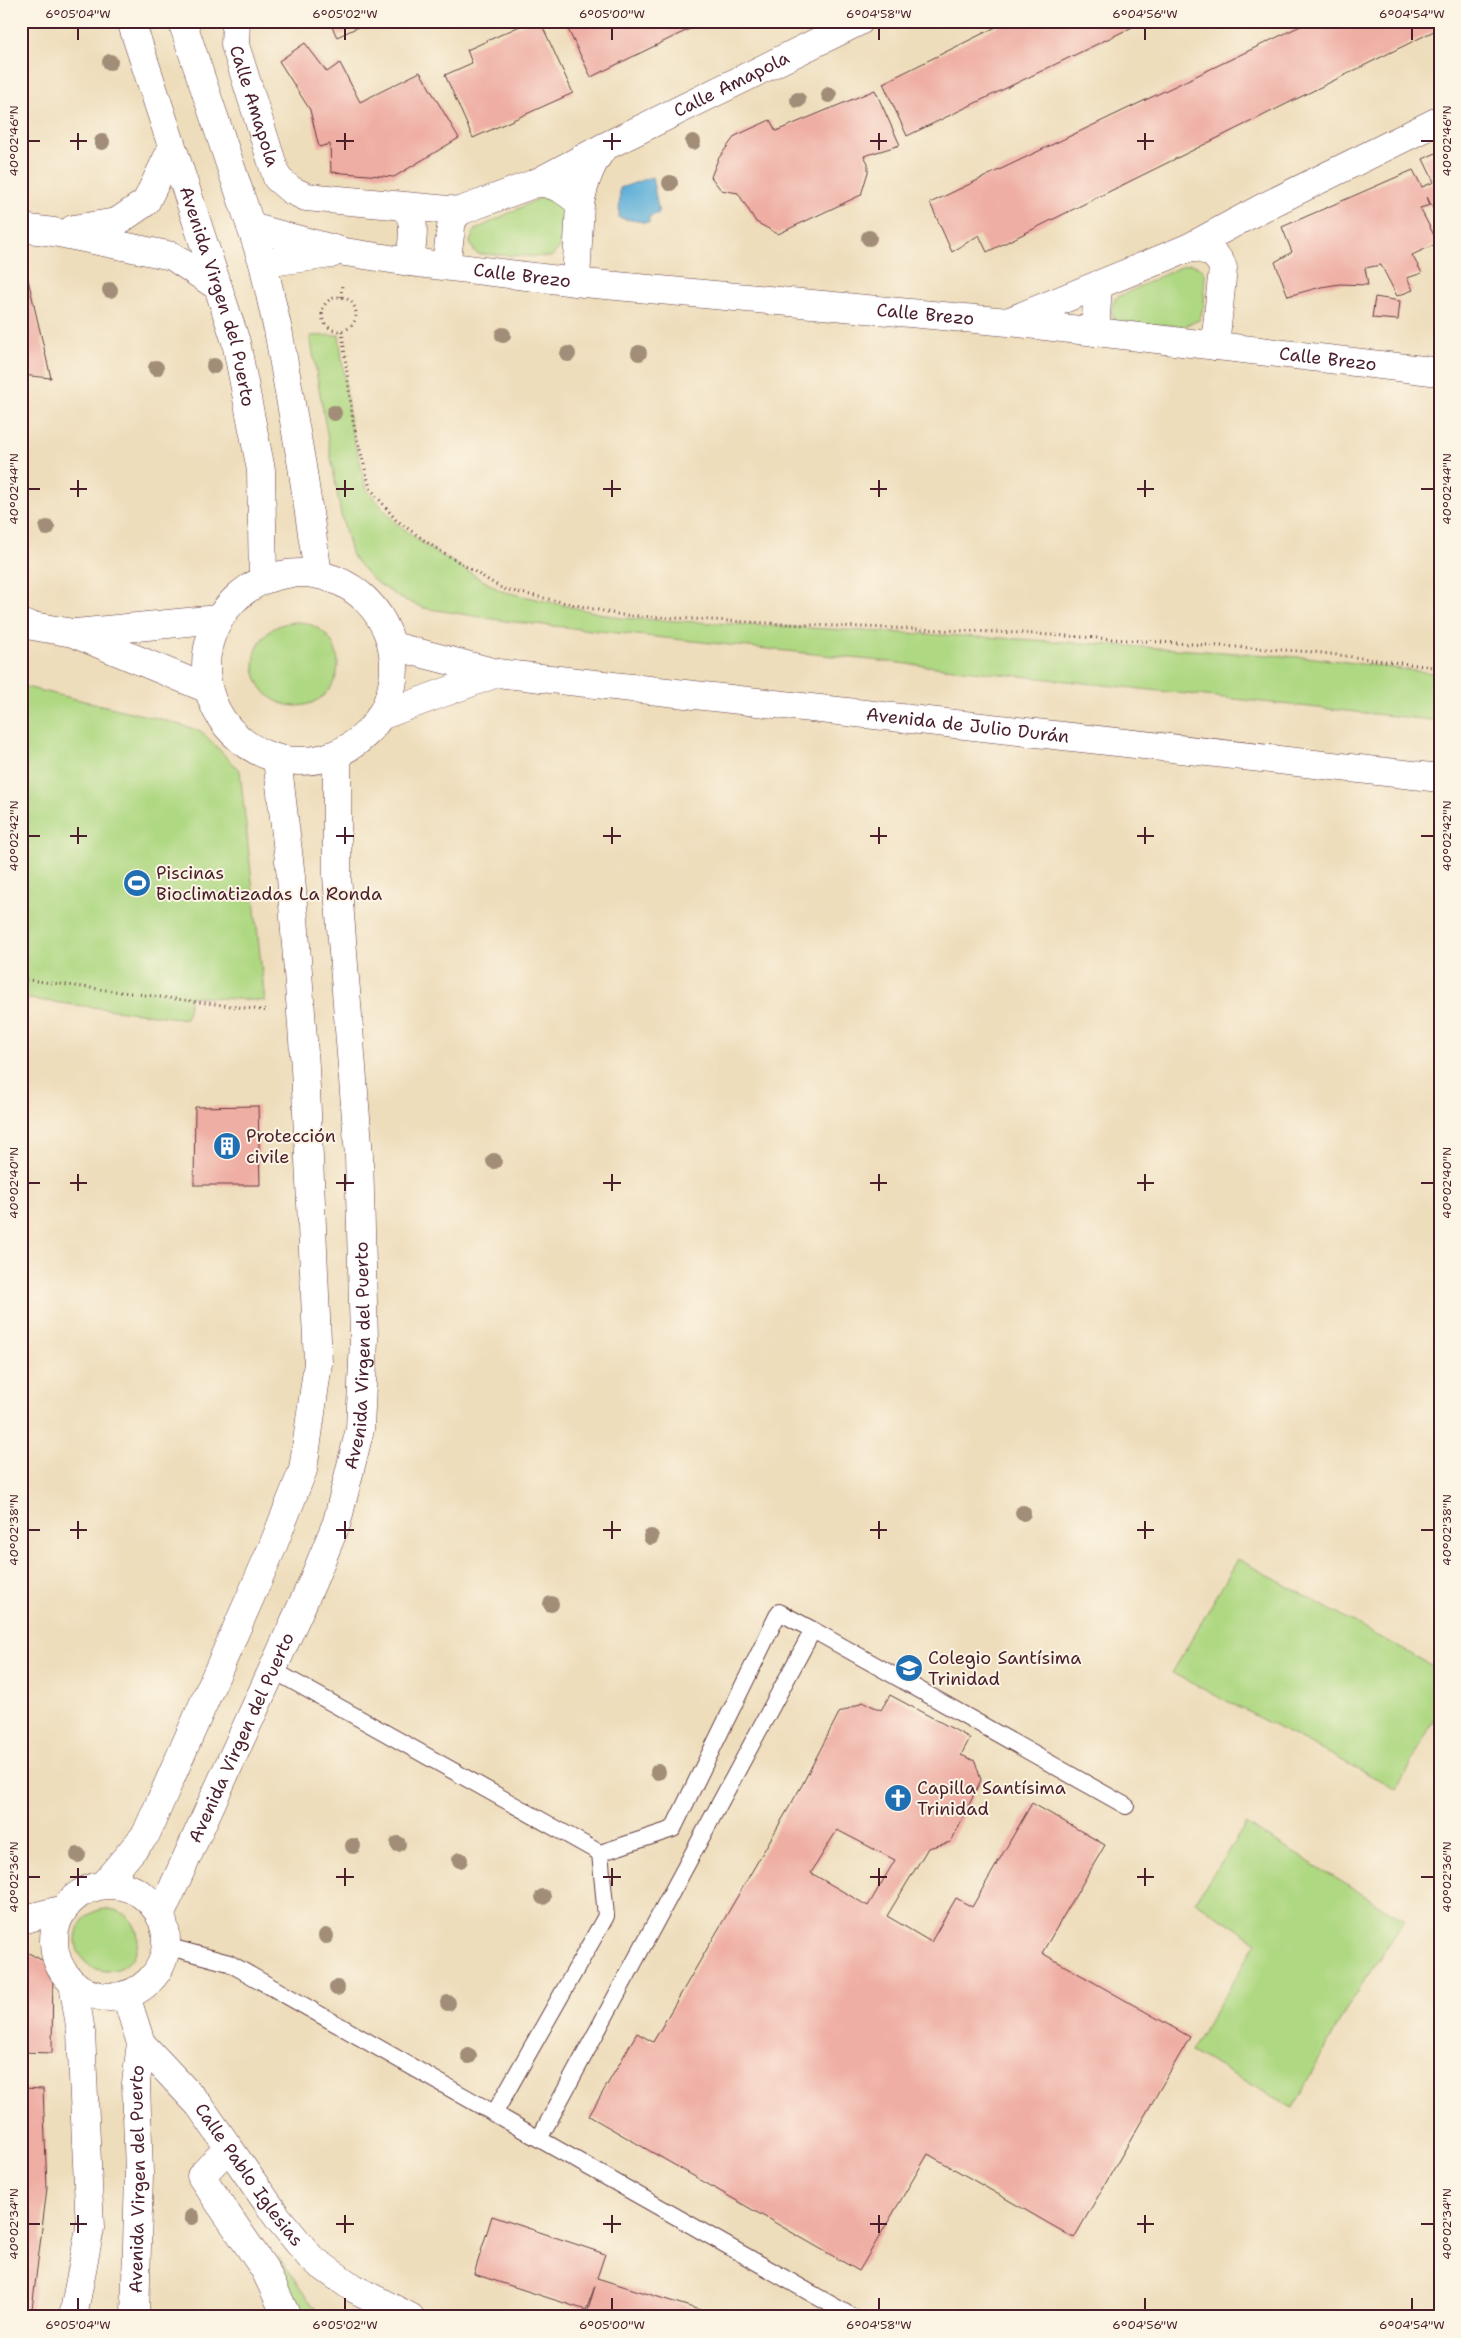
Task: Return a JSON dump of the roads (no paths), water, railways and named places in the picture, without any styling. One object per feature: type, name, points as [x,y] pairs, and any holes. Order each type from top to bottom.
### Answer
[{"type":"street","name":"Avenida Virgen del Puerto","points":[[131,21],[236,342],[261,470],[263,580]]},
{"type":"street","points":[[182,21],[263,263],[279,335],[299,448],[318,574]]},
{"type":"street","name":"Calle Amapola","points":[[236,21],[235,45],[277,178],[291,190],[306,197],[460,211],[536,183],[604,147],[860,21]]},
{"type":"street","points":[[1005,323],[1188,248],[1262,208],[1440,120]]},
{"type":"street","name":"Calle Amapola","points":[[576,281],[580,203],[586,176],[593,161],[604,147]]},
{"type":"street","points":[[54,232],[117,222],[146,202],[172,148]]},
{"type":"street","points":[[536,183],[546,182],[566,191],[580,203]]},
{"type":"street","points":[[401,206],[408,210],[413,220],[410,262]]},
{"type":"street","points":[[1215,346],[1226,248],[1233,234],[1262,208]]},
{"type":"street","points":[[446,265],[452,220],[460,211]]},
{"type":"street","points":[[251,226],[345,252]]},
{"type":"street","points":[[21,228],[54,232],[172,256],[218,286]]},
{"type":"street","points":[[1188,248],[1210,252],[1220,258],[1223,268]]},
{"type":"street","points":[[263,263],[345,252]]},
{"type":"street","name":"Calle Brezo","points":[[345,252],[410,262],[576,281],[1095,332],[1440,372]]},
{"type":"street","points":[[1095,332],[1098,285]]},
{"type":"street","points":[[290,573],[318,574],[344,583],[366,599],[383,620],[393,646],[396,670],[392,693],[383,715],[363,738],[337,754],[308,762],[278,759],[254,750],[233,734],[217,714],[208,690],[205,665],[209,641],[218,619],[237,596],[263,580],[290,573]]},
{"type":"street","points":[[73,633],[218,619]]},
{"type":"street","points":[[21,624],[73,633],[208,690]]},
{"type":"street","name":"Avenida de Julio Durán","points":[[393,646],[497,673],[1440,778]]},
{"type":"street","name":"Avenida de Julio Durán","points":[[383,715],[497,673]]},
{"type":"street","name":"Avenida Virgen del Puerto","points":[[160,1916],[271,1669],[312,1583],[336,1522],[360,1428],[364,1338],[359,1156],[337,876],[337,754]]},
{"type":"street","name":"Avenida Virgen del Puerto","points":[[103,1885],[146,1834],[272,1548],[303,1470],[318,1363],[302,1015],[291,877],[278,759]]},
{"type":"street","points":[[103,1885],[117,1885],[144,1896],[160,1916],[165,1930],[166,1946],[164,1958],[151,1980],[126,1996],[105,1997],[88,1993],[73,1983],[60,1968],[53,1945],[56,1925],[64,1909],[75,1897],[103,1885]]},
{"type":"street","points":[[21,1920],[64,1909]]},
{"type":"street","points":[[21,1934],[53,1945]]},
{"type":"street","points":[[73,1983],[81,2032],[90,2228],[73,2317]]},
{"type":"street","name":"Calle Pablo Iglesias","points":[[126,1996],[141,2043],[199,2105],[278,2218],[311,2258],[353,2288],[410,2317]]},
{"type":"street","name":"Avenida Virgen del Puerto","points":[[135,2317],[139,2174],[136,2083],[141,2043]]},
{"type":"street","points":[[228,2148],[201,2176],[266,2270],[287,2317]]},
{"type":"lane","points":[[271,1669],[600,1853],[673,1829],[779,1612],[1126,1806]]},
{"type":"lane","points":[[539,2139],[813,1630]]},
{"type":"lane","points":[[494,2114],[606,1916],[600,1853]]},
{"type":"lane","points":[[166,1946],[230,1963],[853,2317]]},
{"type":"water","points":[[652,177],[659,213],[649,217],[649,223],[619,218],[620,188]]},
{"type":"place","name":"Piscinas Bioclimatizadas La Ronda","points":[[137,883]]},
{"type":"place","name":"Protección civile","points":[[227,1146]]},
{"type":"place","name":"Colegio Santísima Trinidad","points":[[909,1668]]},
{"type":"place","name":"Capilla Santísima Trinidad","points":[[898,1798]]}]
